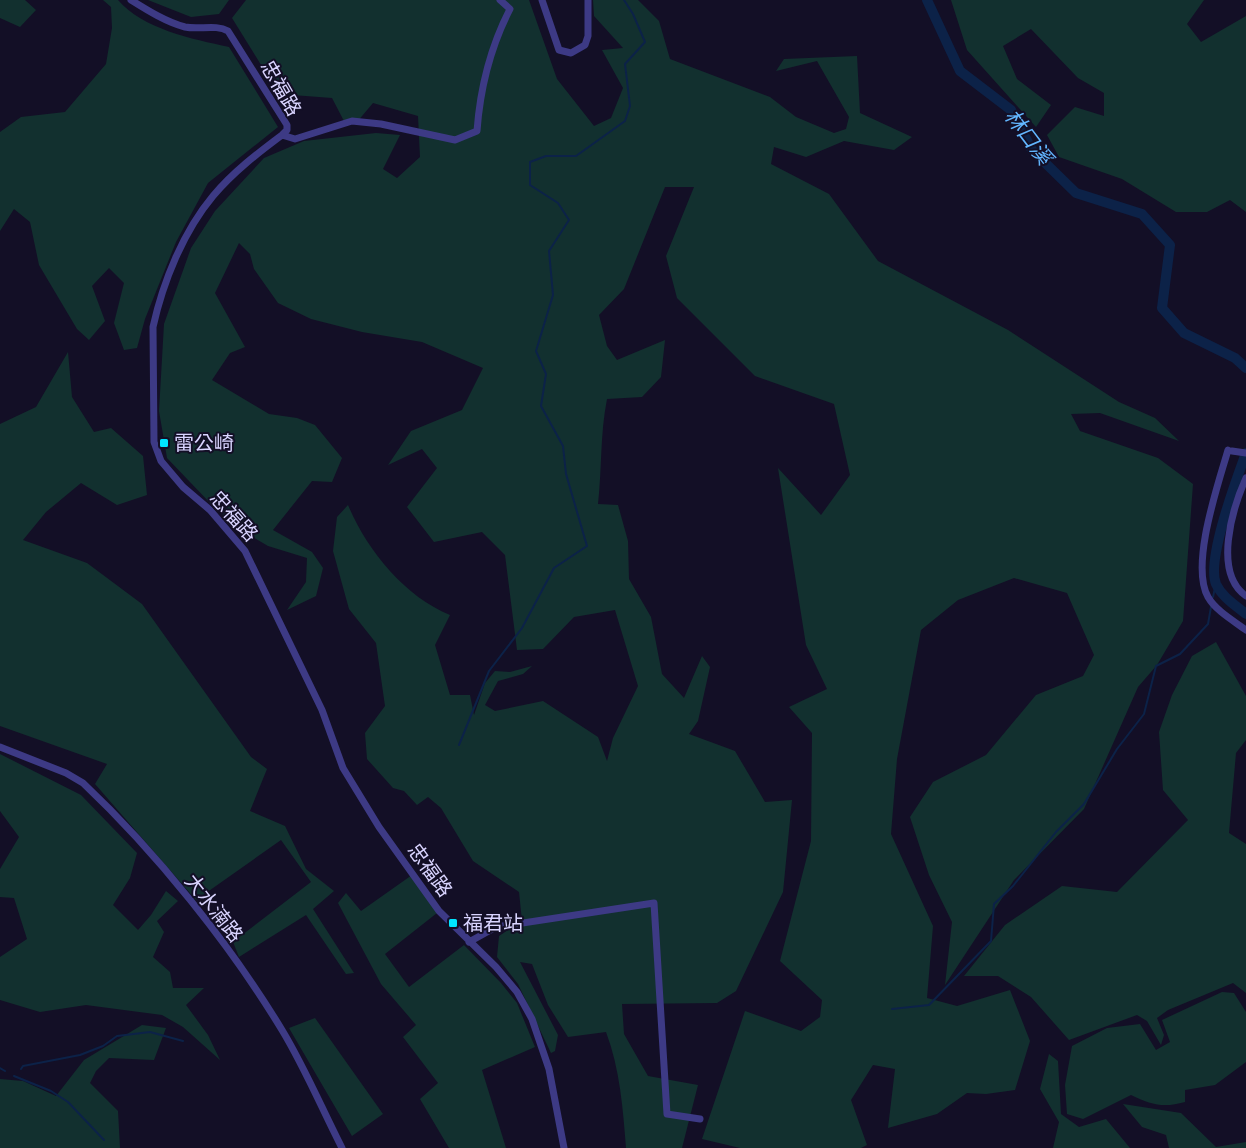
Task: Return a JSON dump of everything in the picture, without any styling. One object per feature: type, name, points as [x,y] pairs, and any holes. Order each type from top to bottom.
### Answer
[{"type":"street","name":"忠福路","points":[[131,0],[150,12],[185,27],[219,28],[228,32],[284,118],[287,130],[231,176],[212,196],[192,224],[174,265],[156,311],[153,327],[154,442],[161,460],[182,487],[210,510],[245,551],[322,710],[343,768],[378,827],[439,911],[517,992],[532,1019],[549,1069],[564,1148]]},
{"type":"street","points":[[282,135],[295,139],[352,121],[381,124],[455,140],[477,131],[478,116],[493,46],[510,9],[500,0]]},
{"type":"street","points":[[544,2],[558,50],[571,53],[585,45],[588,36],[588,0]]},
{"type":"street","points":[[1246,453],[1230,450],[1204,545],[1203,580],[1208,598],[1212,603],[1246,630]]},
{"type":"street","points":[[1246,478],[1241,489],[1227,550],[1231,579],[1239,591],[1246,596]]},
{"type":"street","name":"大水湳路","points":[[0,747],[66,773],[82,783],[164,870],[208,926],[270,1011],[293,1050],[342,1148]]},
{"type":"street","points":[[469,942],[496,927],[654,903],[667,1114],[700,1119]]},
{"type":"green space","points":[[0,0],[25,0],[36,10],[20,27],[0,18]]},
{"type":"green space","points":[[103,0],[118,0],[128,10],[154,26],[184,36],[229,47],[278,127],[208,183],[176,242],[145,319],[137,348],[124,350],[114,323],[124,283],[109,268],[92,286],[105,321],[89,340],[77,329],[39,265],[30,222],[14,209],[0,231],[0,132],[21,117],[65,112],[106,64],[112,28],[111,7]]},
{"type":"green space","points":[[148,0],[229,0],[219,14],[191,17]]},
{"type":"green space","points":[[246,0],[529,0],[557,79],[594,126],[611,118],[623,88],[602,50],[623,48],[594,16],[593,0],[638,0],[659,21],[670,59],[770,97],[796,117],[834,133],[846,129],[849,117],[817,61],[776,71],[784,59],[857,56],[860,113],[912,137],[894,150],[844,141],[806,157],[774,147],[771,164],[829,194],[878,261],[1008,330],[1119,402],[1155,418],[1179,441],[1100,413],[1071,414],[1080,431],[1158,458],[1193,484],[1183,621],[1157,665],[1138,687],[1084,809],[1014,880],[945,985],[952,922],[929,875],[910,817],[933,782],[986,755],[1036,695],[1083,676],[1094,655],[1067,593],[1014,578],[958,600],[921,630],[897,759],[891,834],[933,926],[927,998],[957,1006],[1010,990],[1030,1041],[1015,1090],[986,1094],[967,1093],[937,1114],[888,1128],[895,1069],[873,1065],[851,1100],[867,1145],[861,1148],[740,1148],[702,1139],[745,1011],[801,1031],[820,1017],[822,1000],[780,961],[811,841],[812,733],[789,707],[827,689],[806,645],[778,468],[821,515],[850,475],[834,404],[755,376],[677,298],[666,256],[694,187],[665,187],[624,289],[599,315],[607,346],[617,360],[665,340],[661,377],[642,397],[607,399],[603,425],[598,504],[618,505],[628,541],[629,579],[651,617],[662,674],[684,698],[702,656],[710,667],[698,721],[689,734],[735,751],[765,802],[792,800],[783,892],[736,991],[717,1003],[622,1004],[624,1034],[648,1076],[698,1085],[682,1148],[626,1148],[618,1075],[606,1032],[568,1037],[548,1005],[532,964],[520,962],[558,1035],[555,1051],[551,1053],[518,984],[497,957],[499,936],[522,921],[519,892],[473,861],[441,808],[428,797],[417,805],[404,791],[393,788],[367,759],[365,733],[385,706],[376,643],[349,609],[333,551],[337,517],[348,505],[365,538],[389,570],[417,596],[433,607],[450,615],[435,645],[450,695],[470,695],[474,715],[485,683],[495,671],[510,672],[532,666],[523,674],[498,681],[485,705],[495,711],[543,701],[598,737],[607,761],[613,738],[638,686],[615,610],[574,617],[543,649],[517,650],[505,555],[482,532],[434,542],[407,507],[437,468],[422,449],[388,465],[411,431],[462,410],[483,368],[422,342],[362,332],[311,319],[278,303],[254,269],[250,254],[239,243],[215,293],[245,347],[230,353],[212,380],[269,414],[297,418],[315,425],[342,458],[332,482],[312,481],[273,530],[312,552],[323,568],[316,596],[287,610],[306,582],[307,558],[268,546],[239,529],[212,505],[167,458],[159,411],[164,324],[191,248],[215,211],[264,158],[304,141],[376,133],[400,135],[383,169],[397,178],[420,157],[418,116],[373,103],[357,122],[345,123],[332,98],[279,94],[232,18]]},
{"type":"green space","points":[[951,0],[1204,0],[1187,24],[1201,42],[1246,16],[1246,212],[1230,200],[1207,212],[1176,212],[1122,179],[1059,157],[1047,135],[1075,107],[1104,116],[1104,93],[1078,78],[1031,29],[1003,46],[1017,79],[1051,105],[1036,127],[967,50]]},
{"type":"green space","points":[[68,352],[72,397],[94,432],[111,428],[143,456],[147,495],[117,505],[81,483],[46,512],[23,540],[87,563],[142,604],[251,757],[267,769],[250,811],[285,826],[306,869],[334,891],[313,909],[354,973],[346,974],[306,915],[239,957],[233,942],[311,882],[281,840],[196,900],[95,784],[107,764],[0,726],[0,424],[36,407]]},
{"type":"green space","points":[[1216,642],[1246,696],[1246,740],[1236,753],[1229,833],[1246,844],[1246,993],[1233,983],[1168,1010],[1157,1018],[1164,1035],[1161,1045],[1147,1021],[1137,1015],[1069,1040],[1031,997],[998,976],[964,976],[1005,925],[1062,886],[1117,892],[1188,820],[1163,790],[1159,732],[1172,695],[1192,656]]},
{"type":"green space","points":[[0,754],[81,795],[137,853],[130,878],[113,905],[138,930],[151,915],[166,891],[178,901],[157,921],[164,932],[153,957],[170,972],[173,988],[204,988],[186,1005],[208,1035],[220,1060],[183,1027],[162,1015],[86,1005],[40,1012],[0,1000],[0,957],[27,939],[14,898],[0,897],[0,869],[19,837],[0,811]]},
{"type":"green space","points":[[412,875],[437,913],[385,954],[409,987],[464,945],[501,983],[517,1003],[535,1047],[482,1070],[506,1148],[449,1148],[420,1099],[438,1083],[403,1037],[416,1025],[381,984],[338,903],[346,893],[361,911]]},
{"type":"green space","points":[[1222,992],[1234,993],[1246,1012],[1246,1062],[1215,1085],[1185,1090],[1185,1102],[1164,1105],[1145,1101],[1131,1095],[1083,1119],[1067,1114],[1065,1085],[1072,1046],[1107,1028],[1140,1024],[1156,1050],[1170,1042],[1162,1020]]},
{"type":"green space","points":[[315,1018],[383,1114],[352,1136],[289,1028]]},
{"type":"green space","points":[[142,1025],[166,1028],[154,1060],[109,1058],[96,1071],[90,1083],[118,1111],[120,1148],[0,1148],[0,1079],[23,1081],[56,1096],[84,1060]]},
{"type":"green space","points":[[1049,1054],[1058,1061],[1061,1114],[1079,1127],[1106,1119],[1130,1148],[1053,1148],[1059,1122],[1040,1089]]},
{"type":"green space","points":[[1123,1104],[1181,1113],[1216,1147],[1246,1142],[1246,1148],[1169,1148],[1166,1135],[1142,1127]]},
{"type":"waterway","points":[[459,745],[489,671],[522,628],[554,568],[587,546],[566,474],[563,446],[541,406],[546,374],[536,351],[553,295],[549,251],[569,220],[558,203],[530,185],[530,162],[546,156],[576,156],[625,121],[630,106],[625,64],[645,42],[633,14],[624,0]]},
{"type":"waterway","name":"林口溪","points":[[927,0],[960,71],[1011,110],[1032,150],[1076,193],[1142,214],[1170,245],[1162,308],[1184,333],[1235,358],[1246,368]]},
{"type":"waterway","name":"林口溪","points":[[1246,453],[1224,519],[1215,557],[1214,573],[1216,584],[1222,593],[1246,614]]},
{"type":"waterway","points":[[1213,597],[1216,583]]},
{"type":"waterway","points":[[892,1009],[929,1005],[991,941],[994,904],[1013,886],[1056,832],[1084,804],[1117,749],[1144,714],[1156,666],[1180,654],[1208,624],[1211,607]]},
{"type":"waterway","points":[[21,1069],[23,1066],[80,1055],[103,1046],[117,1036],[150,1032],[183,1041]]},
{"type":"waterway","points":[[0,1068],[5,1071]]},
{"type":"waterway","points":[[14,1076],[51,1091],[68,1102],[104,1140]]},
{"type":"place","name":"雷公崎","points":[[164,443]]},
{"type":"place","name":"福君站","points":[[453,923]]}]
